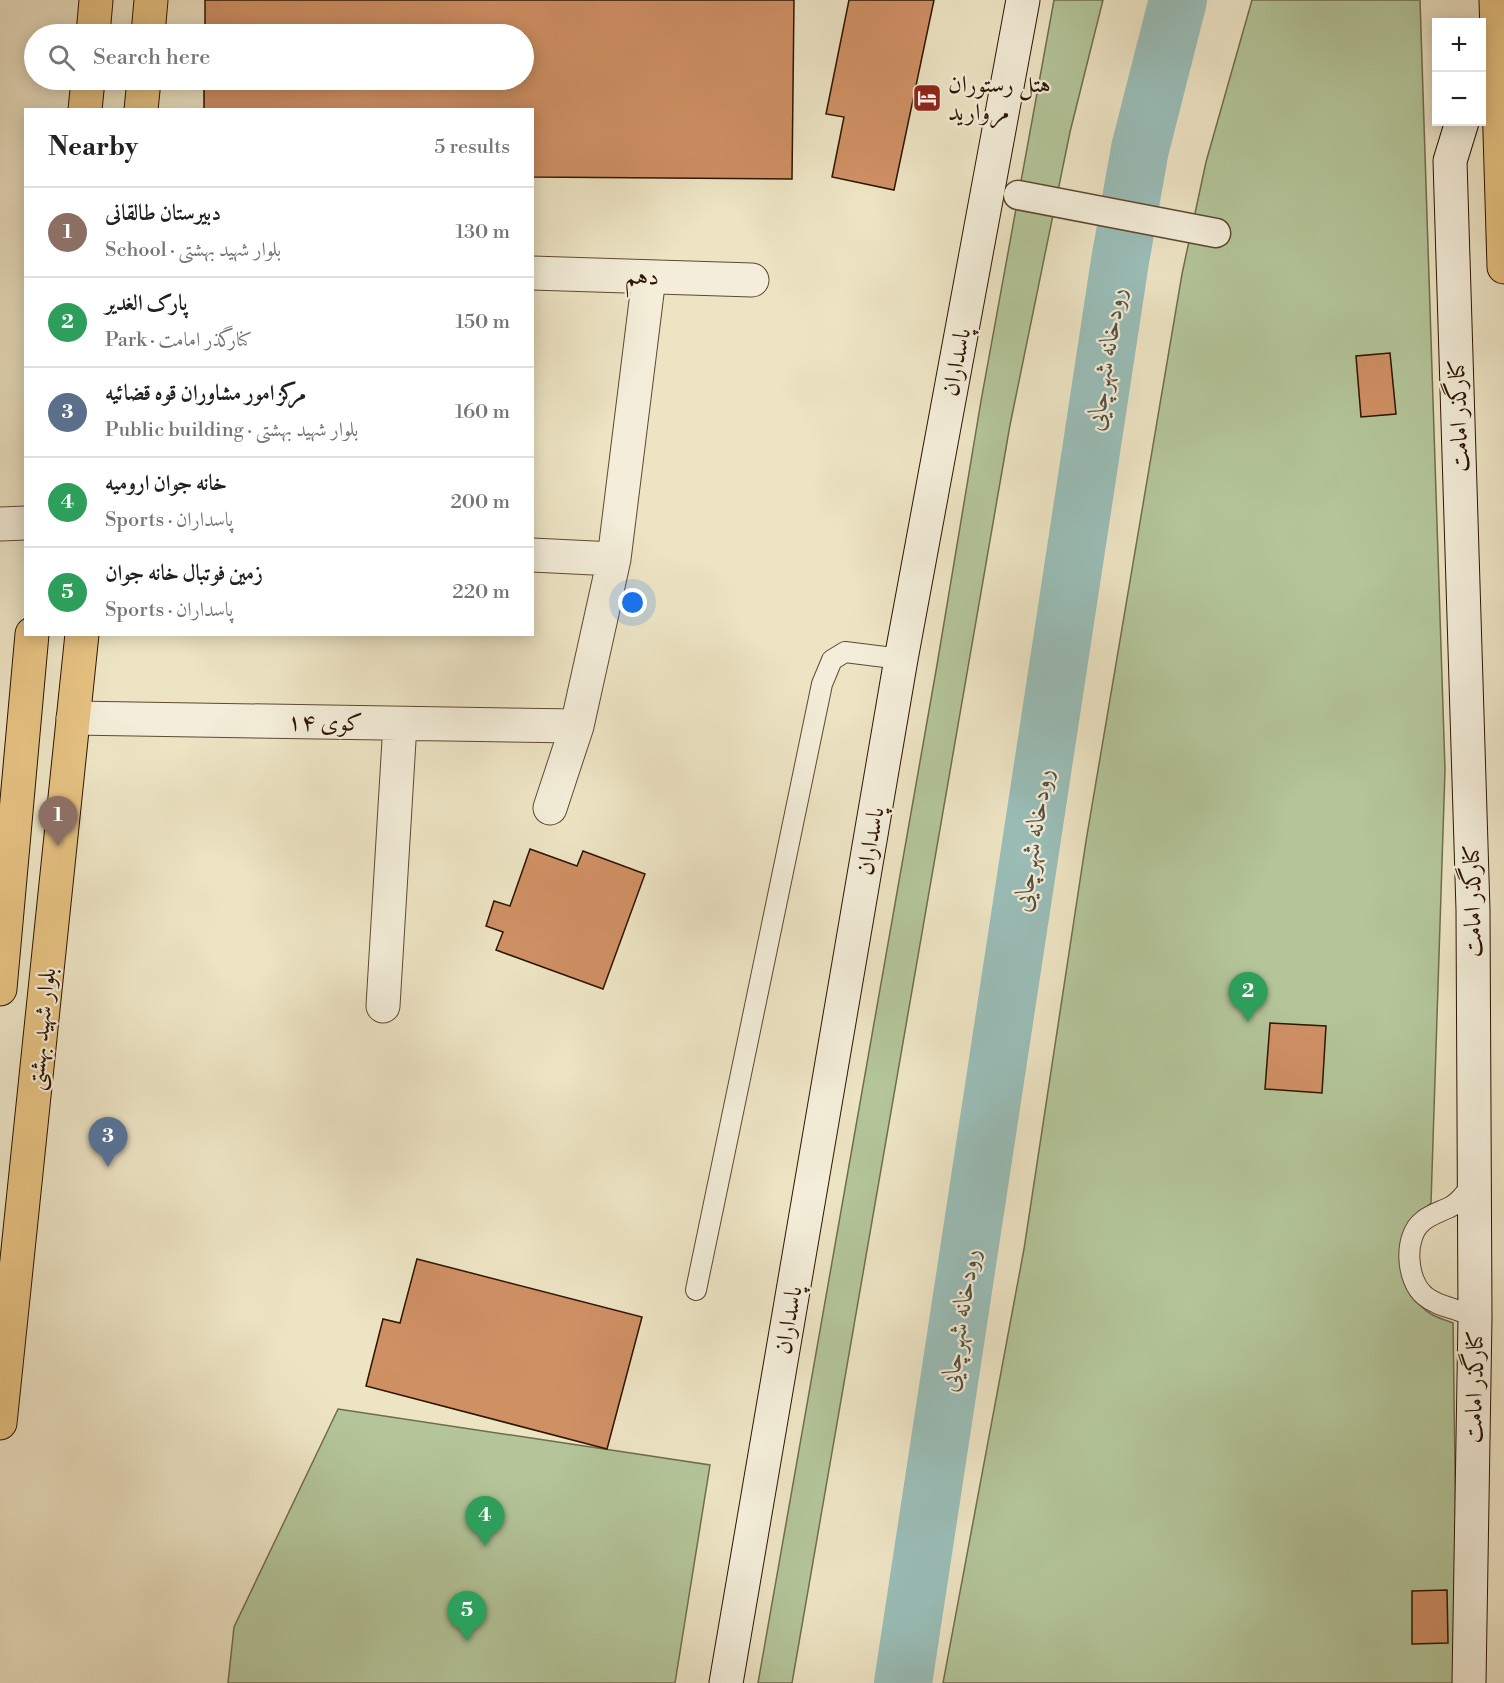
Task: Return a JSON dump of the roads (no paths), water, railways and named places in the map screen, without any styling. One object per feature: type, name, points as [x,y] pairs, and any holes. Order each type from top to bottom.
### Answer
[{"type":"main road","points":[[94,24],[96,0]]},
{"type":"main road","points":[[149,24],[151,0]]},
{"type":"main road","name":"پاسداران","points":[[726,1683],[901,659],[1023,0]]},
{"type":"main road","points":[[1486,38],[1496,2]]},
{"type":"main road","points":[[1496,2],[1504,267]]},
{"type":"main road","points":[[85,108],[87,90]]},
{"type":"main road","points":[[141,108],[143,90]]},
{"type":"main road","name":"کنارگذر امامت","points":[[1461,126],[1450,161],[1473,910],[1475,1318],[1470,1683]]},
{"type":"main road","name":"دهم","points":[[534,273],[752,280]]},
{"type":"main road","points":[[550,808],[577,726],[614,559],[649,277]]},
{"type":"main road","points":[[0,524],[24,523]]},
{"type":"main road","points":[[534,555],[614,559]]},
{"type":"main road","name":"بلوار شهید بهشتی","points":[[0,989],[32,636]]},
{"type":"main road","name":"بلوار شهید بهشتی","points":[[0,1423],[82,636]]},
{"type":"main road","name":"کوی ۱۴","points":[[73,718],[577,726]]},
{"type":"main road","points":[[383,1006],[400,724]]},
{"type":"main road","points":[[6,931],[52,929]]},
{"type":"street","points":[[1018,195],[1216,233]]},
{"type":"lane","points":[[696,1290],[822,684],[832,660],[845,652],[901,659]]},
{"type":"lane","points":[[1474,1182],[1457,1202],[1422,1221],[1415,1230],[1411,1243],[1410,1269],[1416,1285],[1424,1296],[1438,1304],[1465,1311],[1475,1318]]},
{"type":"waterway","name":"رودخانه شهرچایی","points":[[903,1683],[1120,261],[1140,149],[1178,0]]},
{"type":"place","name":"هتل رستوران مروارید","points":[[927,98]]},
{"type":"place","name":"دبیرستان طالقانی","points":[[58,846]]},
{"type":"place","name":"پارک الغدیر","points":[[1248,1022]]},
{"type":"place","name":"مرکز امور مشاوران قوه قضائیه","points":[[108,1167]]},
{"type":"place","name":"خانه جوان ارومیه","points":[[485,1546]]},
{"type":"place","name":"زمین فوتبال خانه جوان","points":[[467,1641]]}]
